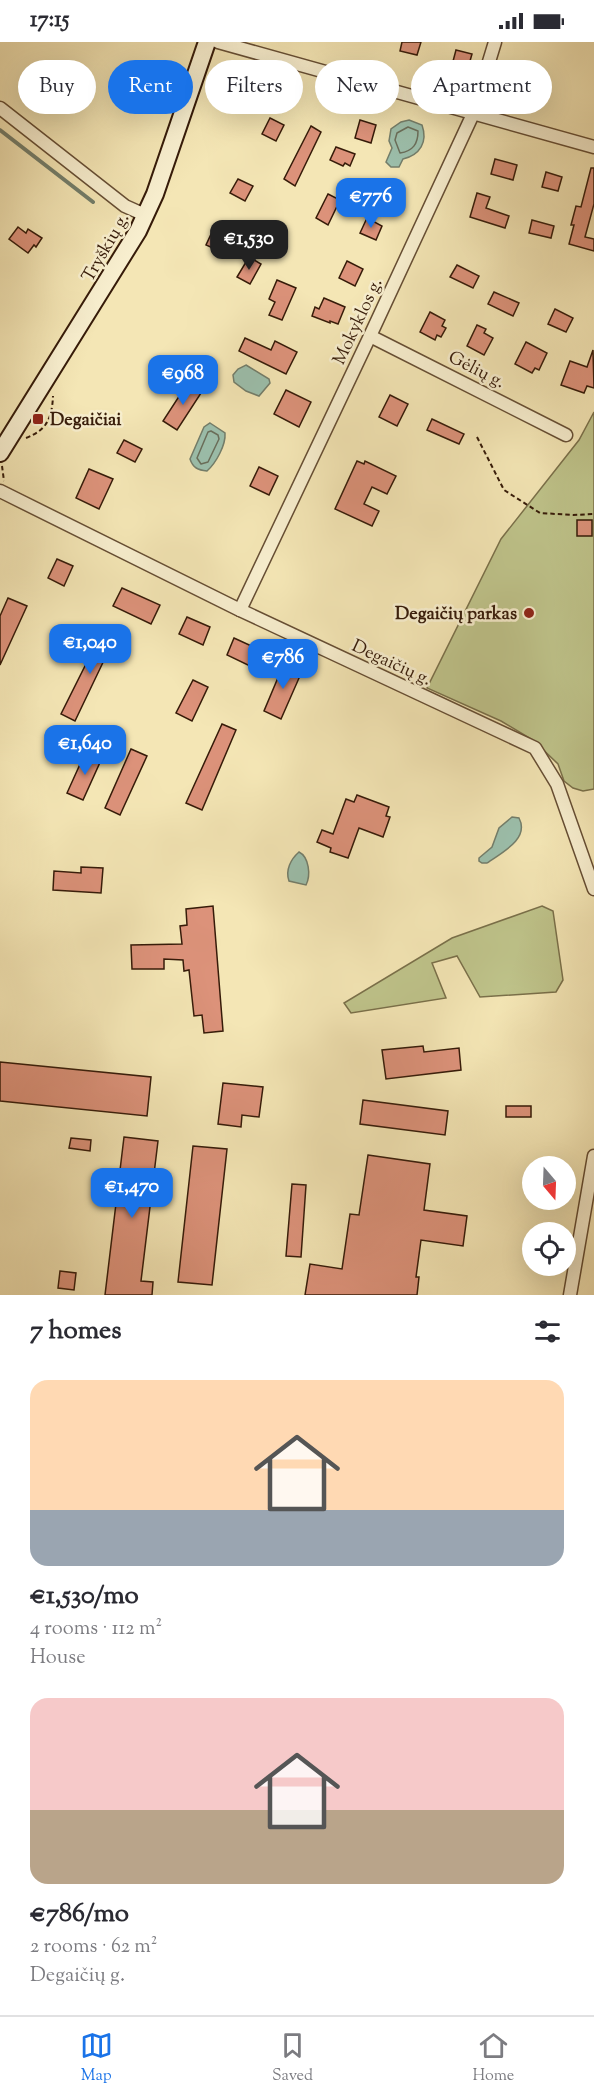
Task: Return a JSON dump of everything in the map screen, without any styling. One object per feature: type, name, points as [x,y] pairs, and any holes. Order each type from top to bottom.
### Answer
[{"type":"main road","name":"Tryškių g.","points":[[0,453],[130,246],[146,215],[207,42]]},
{"type":"street","points":[[218,42],[411,96]]},
{"type":"street","name":"Mokyklos g.","points":[[490,60],[495,42]]},
{"type":"street","points":[[0,108],[125,206],[146,215]]},
{"type":"street","points":[[473,114],[594,147]]},
{"type":"street","name":"Mokyklos g.","points":[[240,610],[473,114]]},
{"type":"street","name":"Gėlių g.","points":[[370,336],[566,435]]},
{"type":"street","name":"Degaičių g.","points":[[0,491],[240,610],[535,748],[557,784],[594,889]]},
{"type":"street","points":[[570,1295],[594,1156]]},
{"type":"path","points":[[477,437],[504,490],[540,513],[594,514]]},
{"type":"green space","name":"Degaičių parkas","points":[[594,412],[594,789],[583,791],[573,788],[564,781],[558,764],[533,740],[501,721],[427,688],[501,539],[579,440]]},
{"type":"green space","points":[[542,906],[553,911],[563,980],[556,992],[480,997],[457,956],[432,963],[446,998],[351,1013],[344,1003],[452,938]]},
{"type":"water","points":[[409,120],[422,125],[423,142],[418,151],[403,159],[399,167],[391,167],[386,162],[392,148],[389,141],[391,129]]},
{"type":"water","points":[[246,365],[269,379],[270,383],[259,396],[246,391],[234,382],[233,375]]},
{"type":"water","points":[[210,423],[225,433],[225,438],[220,454],[207,471],[196,468],[190,459],[204,427]]},
{"type":"water","points":[[512,817],[519,818],[521,826],[517,839],[487,863],[479,861],[479,858],[492,847],[499,828]]},
{"type":"water","points":[[299,852],[305,858],[308,867],[306,885],[289,881],[288,877],[289,865]]},
{"type":"building","points":[[402,42],[421,42],[417,55],[400,51]]},
{"type":"building","points":[[456,50],[472,54],[470,60],[453,60]]},
{"type":"building","points":[[270,118],[284,125],[276,141],[262,134]]},
{"type":"building","points":[[360,120],[376,125],[371,143],[355,138]]},
{"type":"building","points":[[311,126],[321,132],[295,186],[284,179]]},
{"type":"building","points":[[336,147],[355,154],[350,166],[345,163],[343,166],[330,160]]},
{"type":"building","points":[[495,159],[517,165],[513,180],[491,174]]},
{"type":"building","points":[[591,168],[594,168],[594,204],[585,237],[594,239],[594,251],[569,244],[576,206],[581,207]]},
{"type":"building","points":[[546,172],[562,177],[558,191],[542,187]]},
{"type":"building","points":[[238,179],[253,186],[245,201],[230,193]]},
{"type":"building","points":[[477,193],[490,197],[486,208],[509,216],[505,228],[470,217]]},
{"type":"building","points":[[328,194],[340,200],[328,225],[316,218]]},
{"type":"building","points":[[367,218],[382,226],[376,240],[360,233]]},
{"type":"building","points":[[532,220],[554,226],[551,238],[529,233]]},
{"type":"building","points":[[18,227],[26,233],[28,229],[42,238],[28,253],[9,239]]},
{"type":"building","points":[[213,230],[228,237],[226,242],[230,244],[226,254],[206,245]]},
{"type":"building","points":[[249,257],[261,264],[250,284],[237,277]]},
{"type":"building","points":[[347,261],[363,269],[355,286],[339,278]]},
{"type":"building","points":[[457,265],[479,276],[473,288],[450,277]]},
{"type":"building","points":[[277,280],[296,288],[282,320],[269,315],[275,302],[269,299]]},
{"type":"building","points":[[494,292],[519,303],[513,316],[488,304]]},
{"type":"building","points":[[324,298],[345,307],[338,324],[312,316],[315,307],[319,309]]},
{"type":"building","points":[[555,309],[573,318],[566,332],[548,324]]},
{"type":"building","points":[[430,312],[445,320],[442,326],[446,328],[441,337],[437,335],[435,340],[420,332]]},
{"type":"building","points":[[477,325],[486,329],[484,333],[493,338],[484,355],[467,346]]},
{"type":"building","points":[[245,338],[271,350],[275,341],[297,352],[286,374],[239,351]]},
{"type":"building","points":[[526,342],[547,353],[539,370],[535,368],[532,373],[515,364]]},
{"type":"building","points":[[593,350],[594,388],[587,386],[584,393],[561,385],[570,361],[587,367]]},
{"type":"building","points":[[189,381],[203,390],[177,430],[163,421]]},
{"type":"building","points":[[286,390],[311,402],[299,427],[274,414]]},
{"type":"building","points":[[390,395],[408,404],[397,426],[379,417]]},
{"type":"building","points":[[432,419],[464,434],[459,444],[427,430]]},
{"type":"building","points":[[124,440],[142,449],[135,462],[117,453]]},
{"type":"building","points":[[357,461],[364,464],[365,461],[396,476],[387,494],[372,487],[364,504],[379,511],[372,526],[335,509]]},
{"type":"building","points":[[259,467],[278,476],[269,495],[250,486]]},
{"type":"building","points":[[89,469],[113,479],[99,509],[76,498]]},
{"type":"building","points":[[577,520],[592,520],[592,536],[577,536]]},
{"type":"building","points":[[57,559],[73,566],[64,586],[48,578]]},
{"type":"building","points":[[122,588],[160,605],[151,624],[113,606]]},
{"type":"building","points":[[8,598],[27,606],[0,665],[0,616]]},
{"type":"building","points":[[187,617],[210,627],[203,645],[179,634]]},
{"type":"building","points":[[102,632],[120,639],[112,657],[107,654],[75,721],[61,714]]},
{"type":"building","points":[[234,638],[258,649],[250,666],[227,655]]},
{"type":"building","points":[[285,661],[303,669],[281,719],[264,711]]},
{"type":"building","points":[[193,680],[208,687],[192,721],[176,713]]},
{"type":"building","points":[[222,724],[236,730],[202,810],[186,803]]},
{"type":"building","points":[[131,749],[147,756],[120,815],[105,808]]},
{"type":"building","points":[[86,751],[102,758],[83,800],[67,793]]},
{"type":"building","points":[[357,795],[389,807],[386,816],[390,817],[383,837],[359,828],[348,858],[330,852],[331,848],[317,842],[322,830],[333,834],[346,799],[354,802]]},
{"type":"building","points":[[81,867],[103,868],[101,893],[53,890],[54,871],[81,873]]},
{"type":"building","points":[[213,906],[223,1031],[204,1033],[202,1015],[194,1016],[189,970],[184,971],[183,960],[164,959],[164,969],[132,969],[131,945],[182,944],[180,926],[187,925],[186,909]]},
{"type":"building","points":[[423,1046],[424,1052],[459,1048],[461,1070],[386,1079],[382,1050]]},
{"type":"building","points":[[0,1062],[151,1077],[147,1116],[0,1101]]},
{"type":"building","points":[[223,1083],[263,1087],[259,1117],[242,1115],[241,1127],[218,1124]]},
{"type":"building","points":[[363,1100],[448,1111],[445,1135],[360,1124]]},
{"type":"building","points":[[506,1106],[531,1106],[531,1117],[506,1117]]},
{"type":"building","points":[[124,1137],[158,1141],[141,1281],[153,1282],[152,1295],[105,1295]]},
{"type":"building","points":[[71,1138],[91,1140],[90,1151],[69,1148]]},
{"type":"building","points":[[193,1146],[227,1149],[212,1285],[178,1282]]},
{"type":"building","points":[[368,1155],[430,1164],[424,1210],[467,1216],[463,1246],[421,1240],[416,1277],[419,1277],[417,1295],[305,1295],[310,1264],[342,1269],[350,1214],[359,1215]]},
{"type":"building","points":[[292,1184],[306,1185],[301,1257],[286,1256]]},
{"type":"building","points":[[60,1271],[76,1273],[74,1290],[58,1288]]},
{"type":"waterway","points":[[0,130],[93,202]]},
{"type":"place","name":"Degaičiai","points":[[38,419]]},
{"type":"place","name":"Degaičių parkas","points":[[529,613]]}]
